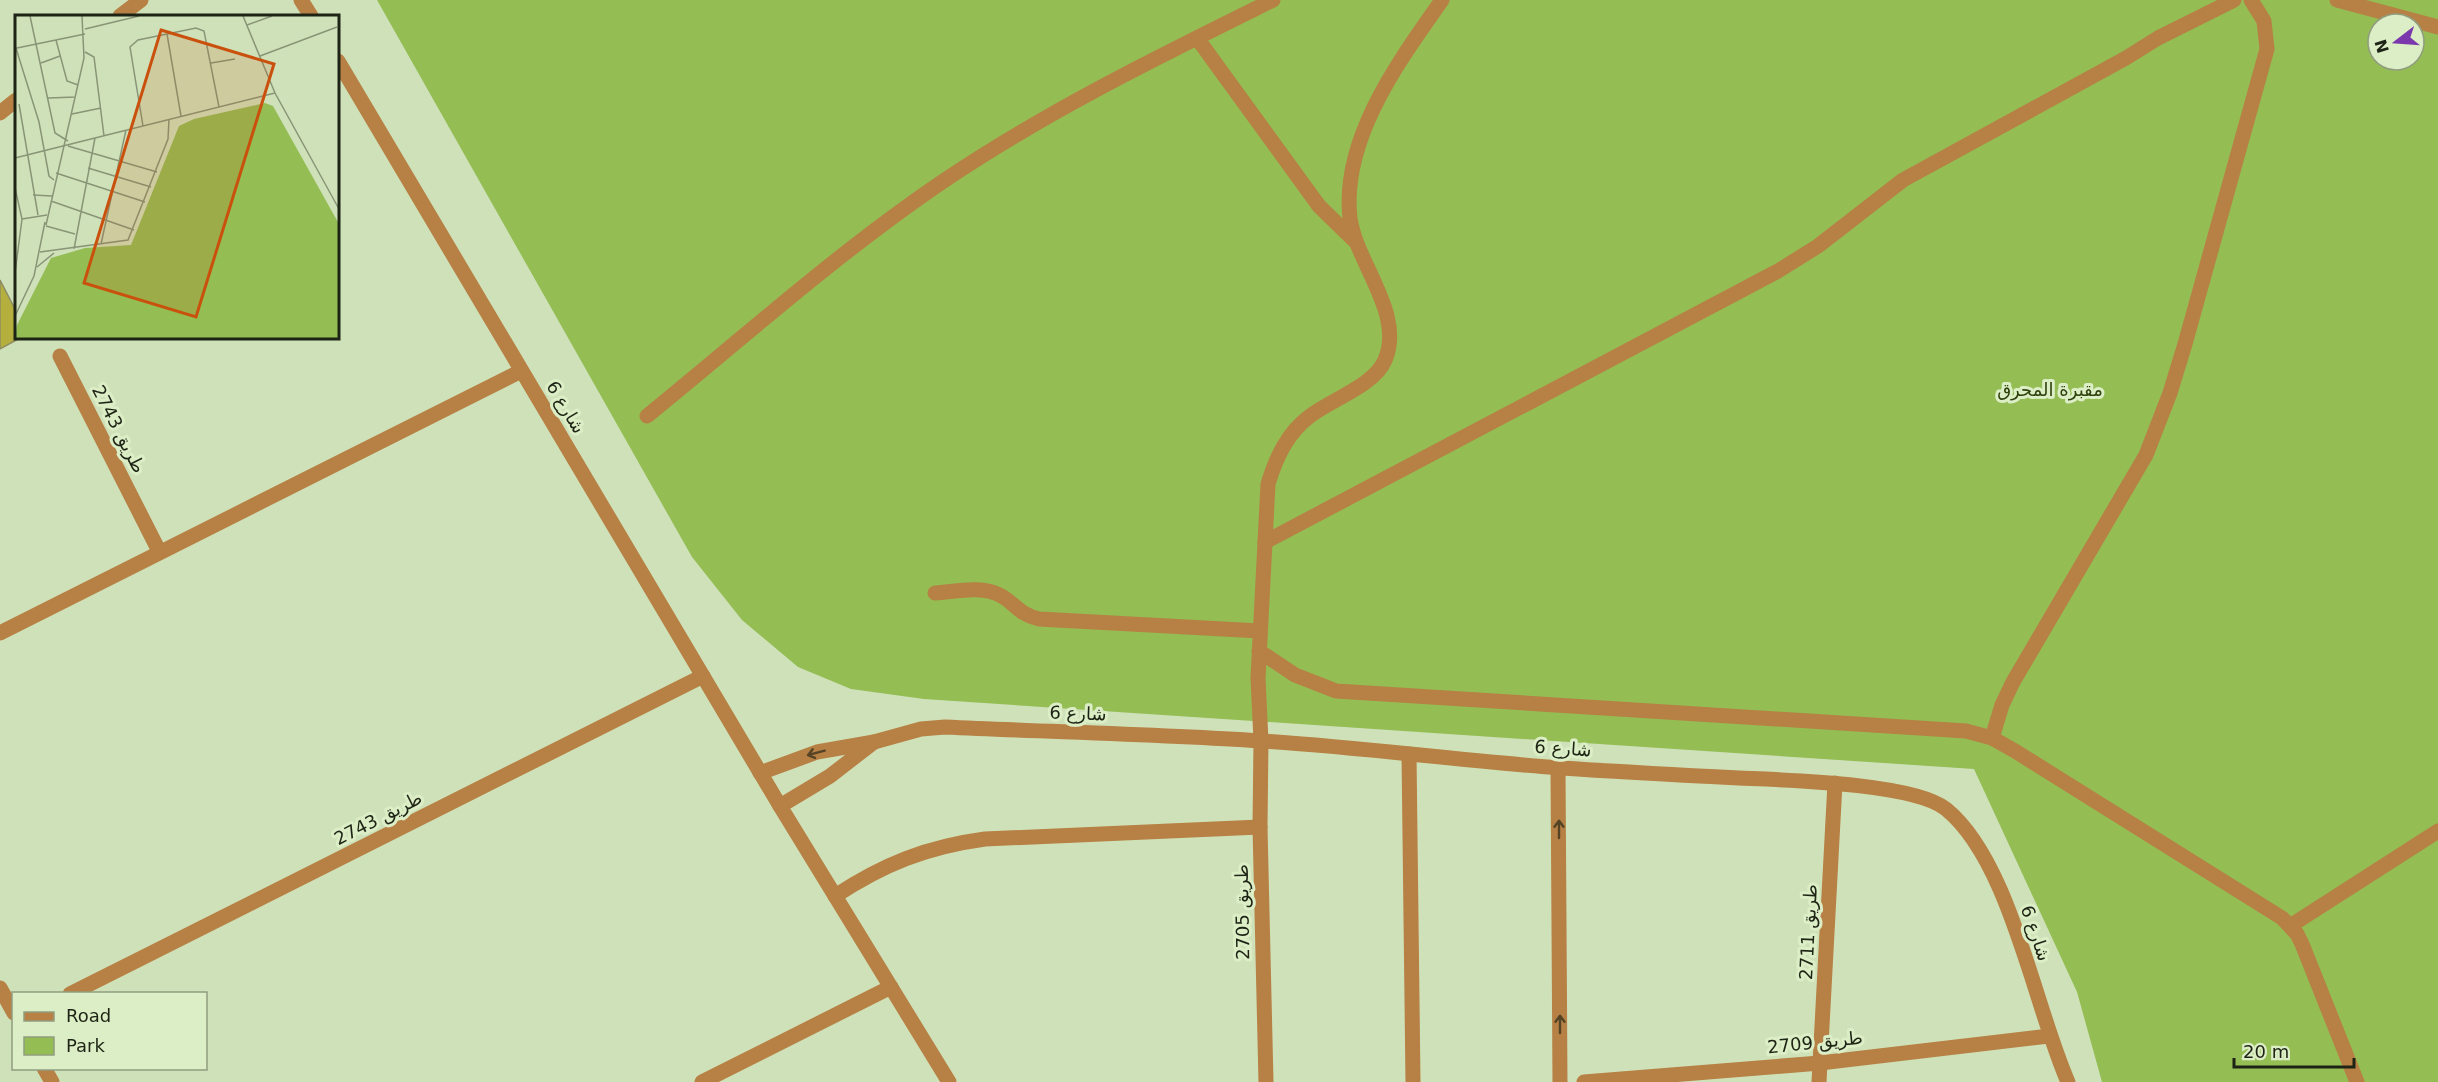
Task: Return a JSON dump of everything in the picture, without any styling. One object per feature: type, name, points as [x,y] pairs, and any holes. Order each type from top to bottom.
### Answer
[{"type":"street","points":[[121,15],[141,0]]},
{"type":"street","points":[[301,0],[310,15]]},
{"type":"street","points":[[647,416],[869,235],[942,182],[1018,133],[1103,85],[1273,0]]},
{"type":"street","points":[[1355,241],[1349,196],[1356,150],[1364,129],[1389,81],[1442,0]]},
{"type":"street","points":[[1265,542],[1778,271],[1818,246],[1903,180],[2105,70],[2158,38],[2234,0]]},
{"type":"street","points":[[1992,738],[2013,682],[2146,455],[2170,393],[2267,49],[2264,21],[2251,0]]},
{"type":"street","points":[[2337,0],[2438,27]]},
{"type":"street","points":[[1197,38],[1319,206],[1355,241]]},
{"type":"street","name":"شارع 6","points":[[339,64],[780,806],[949,1082]]},
{"type":"street","points":[[0,113],[15,101]]},
{"type":"street","name":"طريق 2705","points":[[1266,1082],[1258,678],[1268,484],[1275,462],[1286,441],[1310,415],[1377,374],[1385,360],[1390,344],[1385,310],[1355,241]]},
{"type":"street","name":"طريق 2743","points":[[60,356],[159,551]]},
{"type":"street","points":[[0,633],[159,551],[521,371]]},
{"type":"street","points":[[934,593],[984,591],[996,593],[1020,613],[1039,619],[1260,631]]},
{"type":"street","points":[[1259,651],[1295,675],[1336,691],[1966,731],[1992,738],[2273,912],[2290,926],[2302,944],[2357,1082]]},
{"type":"street","name":"طريق 2743","points":[[72,992],[703,676]]},
{"type":"street","name":"شارع 6","points":[[760,772],[817,752],[874,742],[905,732],[945,727],[1261,741],[1558,768],[1835,783],[1922,796],[1943,807],[1978,845],[2010,912],[2049,1036],[2068,1082]]},
{"type":"street","name":"شارع 6","points":[[780,806],[830,776],[874,742]]},
{"type":"street","points":[[1409,754],[1413,1082]]},
{"type":"street","points":[[1558,768],[1560,1082]]},
{"type":"street","name":"طريق 2711","points":[[1819,1082],[1835,783]]},
{"type":"street","points":[[835,896],[866,876],[894,862],[954,843],[985,839],[1260,827]]},
{"type":"street","points":[[2290,926],[2438,831]]},
{"type":"street","points":[[702,1082],[891,987]]},
{"type":"street","points":[[0,988],[12,1009]]},
{"type":"street","name":"طريق 2709","points":[[1584,1082],[1820,1063],[2049,1036]]},
{"type":"green space","name":"مقبرة المحرق","points":[[377,0],[2438,0],[2438,1082],[2102,1082],[2077,992],[1974,769],[924,699],[851,689],[798,667],[742,620],[692,557]]},
{"type":"building","points":[[0,280],[15,309],[15,339],[18,339],[0,349]]}]
